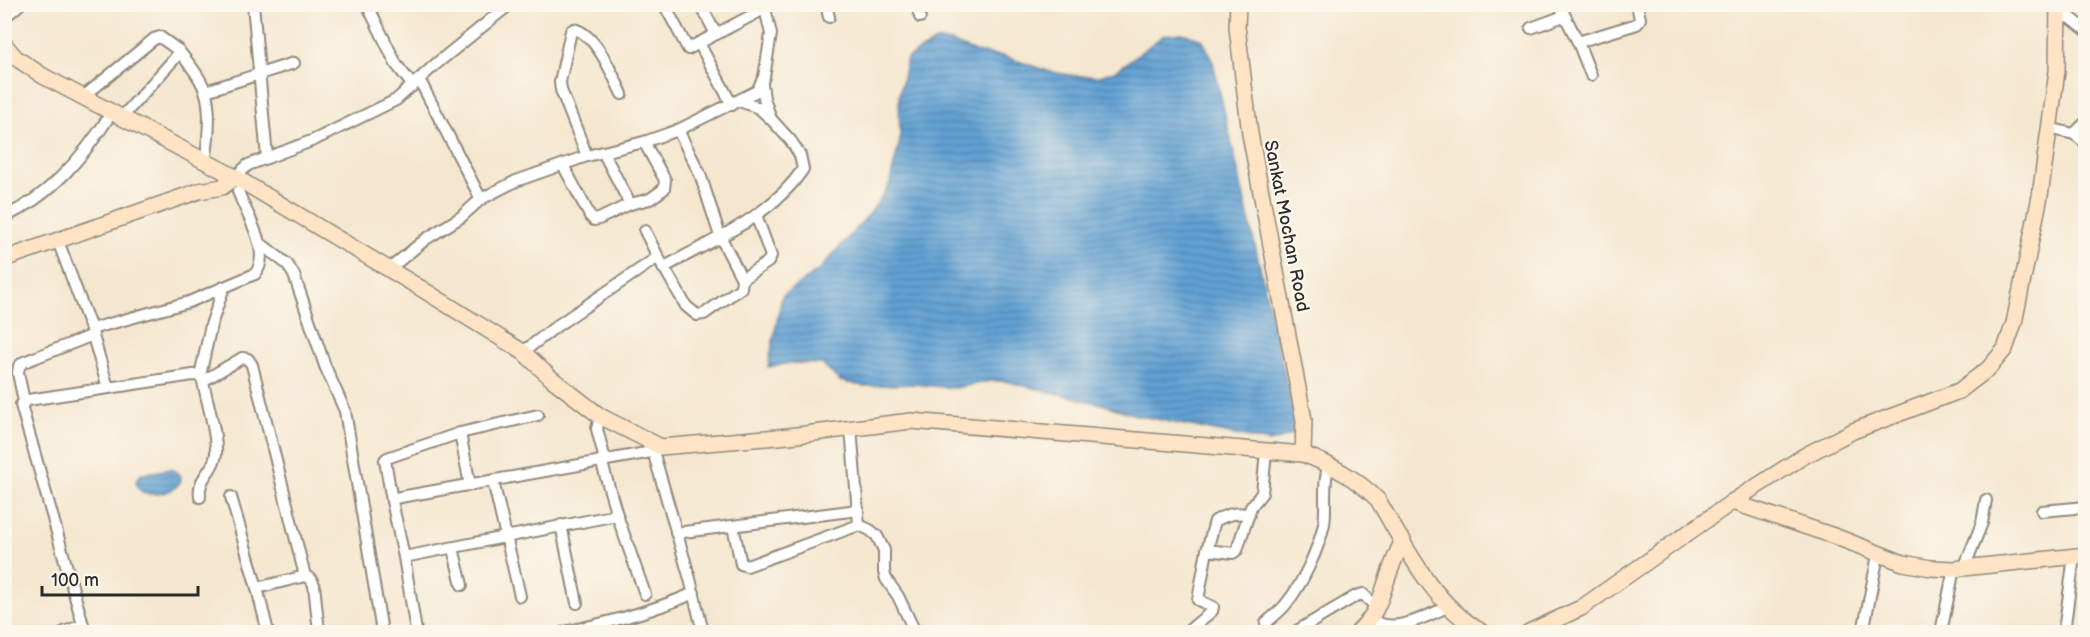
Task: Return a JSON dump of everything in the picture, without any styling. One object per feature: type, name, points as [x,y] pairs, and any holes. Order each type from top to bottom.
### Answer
[{"type":"main road","name":"Sankat Mochan Road","points":[[1238,4],[1237,27],[1250,134],[1304,420],[1303,454]]},
{"type":"main road","points":[[1530,633],[1581,608],[1732,502],[1804,456],[1853,431],[1959,392],[1988,369],[2005,349],[2025,278],[2040,196],[2056,71],[2058,10]]},
{"type":"main road","points":[[5,47],[16,58],[43,76],[205,161],[523,352],[552,379],[600,416],[657,449],[912,421],[1303,454],[1329,464],[1354,479],[1378,500],[1431,587],[1467,623],[1482,633]]},
{"type":"main road","points":[[4,259],[199,191],[241,184]]},
{"type":"main road","points":[[1732,502],[1834,536],[1878,555],[1903,563],[1931,568],[1959,569],[2080,556]]},
{"type":"main road","points":[[1358,633],[1374,613],[1403,540]]},
{"type":"street","points":[[4,18],[20,4]]},
{"type":"street","points":[[253,4],[267,158]]},
{"type":"street","points":[[367,4],[396,64],[416,82],[481,199]]},
{"type":"street","points":[[64,633],[84,629],[21,405],[24,401],[18,373],[19,366],[92,332],[189,302],[255,274],[260,268],[262,253],[241,184],[248,165],[314,141],[396,100],[510,4]]},
{"type":"street","points":[[664,4],[688,49],[765,6],[771,34],[762,84],[771,119]]},
{"type":"street","points":[[700,4],[716,34]]},
{"type":"street","points":[[826,4],[829,17]]},
{"type":"street","points":[[917,4],[920,17]]},
{"type":"street","points":[[1559,4],[1591,75]]},
{"type":"street","points":[[1578,42],[1637,24],[1640,20],[1637,4]]},
{"type":"street","points":[[2058,10],[2085,30]]},
{"type":"street","points":[[1531,28],[1564,16]]},
{"type":"street","points":[[587,156],[561,90],[560,82],[571,31],[574,28],[593,41],[622,94]]},
{"type":"street","points":[[83,97],[154,39],[160,37],[178,50],[206,90],[210,109],[205,161]]},
{"type":"street","points":[[663,268],[756,214],[794,182],[803,170],[800,155],[771,119],[759,108],[735,103],[699,43]]},
{"type":"street","points":[[4,217],[41,195],[70,168],[117,115],[175,58],[178,50]]},
{"type":"street","points":[[206,90],[294,63]]},
{"type":"street","points":[[388,270],[426,239],[461,218],[481,199],[516,181],[587,156],[644,142],[678,130],[757,91],[762,84]]},
{"type":"street","points":[[2073,134],[2085,122]]},
{"type":"street","points":[[2048,128],[2073,134],[2085,143]]},
{"type":"street","points":[[645,231],[663,268],[686,306],[698,315],[704,314],[741,288],[742,279],[720,236],[700,174],[678,130]]},
{"type":"street","points":[[563,165],[594,220],[630,204],[656,196],[664,189],[666,184],[644,142]]},
{"type":"street","points":[[603,152],[630,204]]},
{"type":"street","points":[[742,279],[768,262],[771,256],[756,214]]},
{"type":"street","points":[[58,241],[92,332],[108,388]]},
{"type":"street","points":[[260,243],[287,264],[294,275],[325,366],[345,411],[382,633]]},
{"type":"street","points":[[523,352],[558,325],[658,257]]},
{"type":"street","points":[[200,497],[201,483],[216,457],[202,378],[213,315],[224,287]]},
{"type":"street","points":[[24,401],[193,375],[202,378],[242,358],[248,359],[252,365],[305,576]]},
{"type":"street","points":[[416,631],[404,557],[384,460],[460,433],[538,415]]},
{"type":"street","points":[[600,416],[597,429],[603,460],[617,515],[645,594]]},
{"type":"street","points":[[851,428],[859,525]]},
{"type":"street","points":[[460,433],[470,485]]},
{"type":"street","points":[[392,501],[395,498],[657,449],[676,534],[694,593],[703,633]]},
{"type":"street","points":[[1207,549],[1233,553],[1237,550],[1251,507],[1262,493],[1266,452]]},
{"type":"street","points":[[1266,623],[1286,605],[1297,588],[1319,541],[1324,523],[1325,476],[1329,464]]},
{"type":"street","points":[[493,481],[520,596]]},
{"type":"street","points":[[231,497],[268,633]]},
{"type":"street","points":[[1941,633],[1959,569],[1982,523],[1986,500]]},
{"type":"street","points":[[2042,511],[2085,507]]},
{"type":"street","points":[[676,534],[858,510]]},
{"type":"street","points":[[1187,633],[1212,611],[1213,607],[1198,600],[1207,549],[1215,521],[1234,513],[1241,512],[1249,515]]},
{"type":"street","points":[[404,557],[617,515]]},
{"type":"street","points":[[561,525],[577,603]]},
{"type":"street","points":[[734,526],[741,564],[747,566],[859,525],[870,530],[877,536],[884,550],[886,579],[898,596],[914,632]]},
{"type":"street","points":[[453,548],[462,585]]},
{"type":"street","points":[[1863,633],[1878,555]]},
{"type":"street","points":[[2064,633],[2080,556]]},
{"type":"street","points":[[257,588],[305,576],[311,579],[314,585],[319,633]]},
{"type":"street","points":[[564,633],[609,623],[664,606],[694,593]]},
{"type":"street","points":[[1294,633],[1363,594],[1381,625],[1400,624],[1431,615],[1449,606]]},
{"type":"water","points":[[1182,33],[1203,40],[1213,62],[1298,433],[1270,442],[1136,415],[1098,403],[1004,381],[991,381],[955,388],[913,384],[863,386],[840,381],[822,364],[789,363],[768,367],[782,296],[819,270],[871,212],[889,186],[900,140],[899,96],[907,58],[936,41],[951,42],[975,52],[1003,56],[1051,72],[1077,76],[1100,76],[1117,70],[1164,35]]},
{"type":"water","points":[[171,469],[180,475],[181,481],[176,487],[157,494],[147,494],[140,490],[136,481],[141,474]]}]
